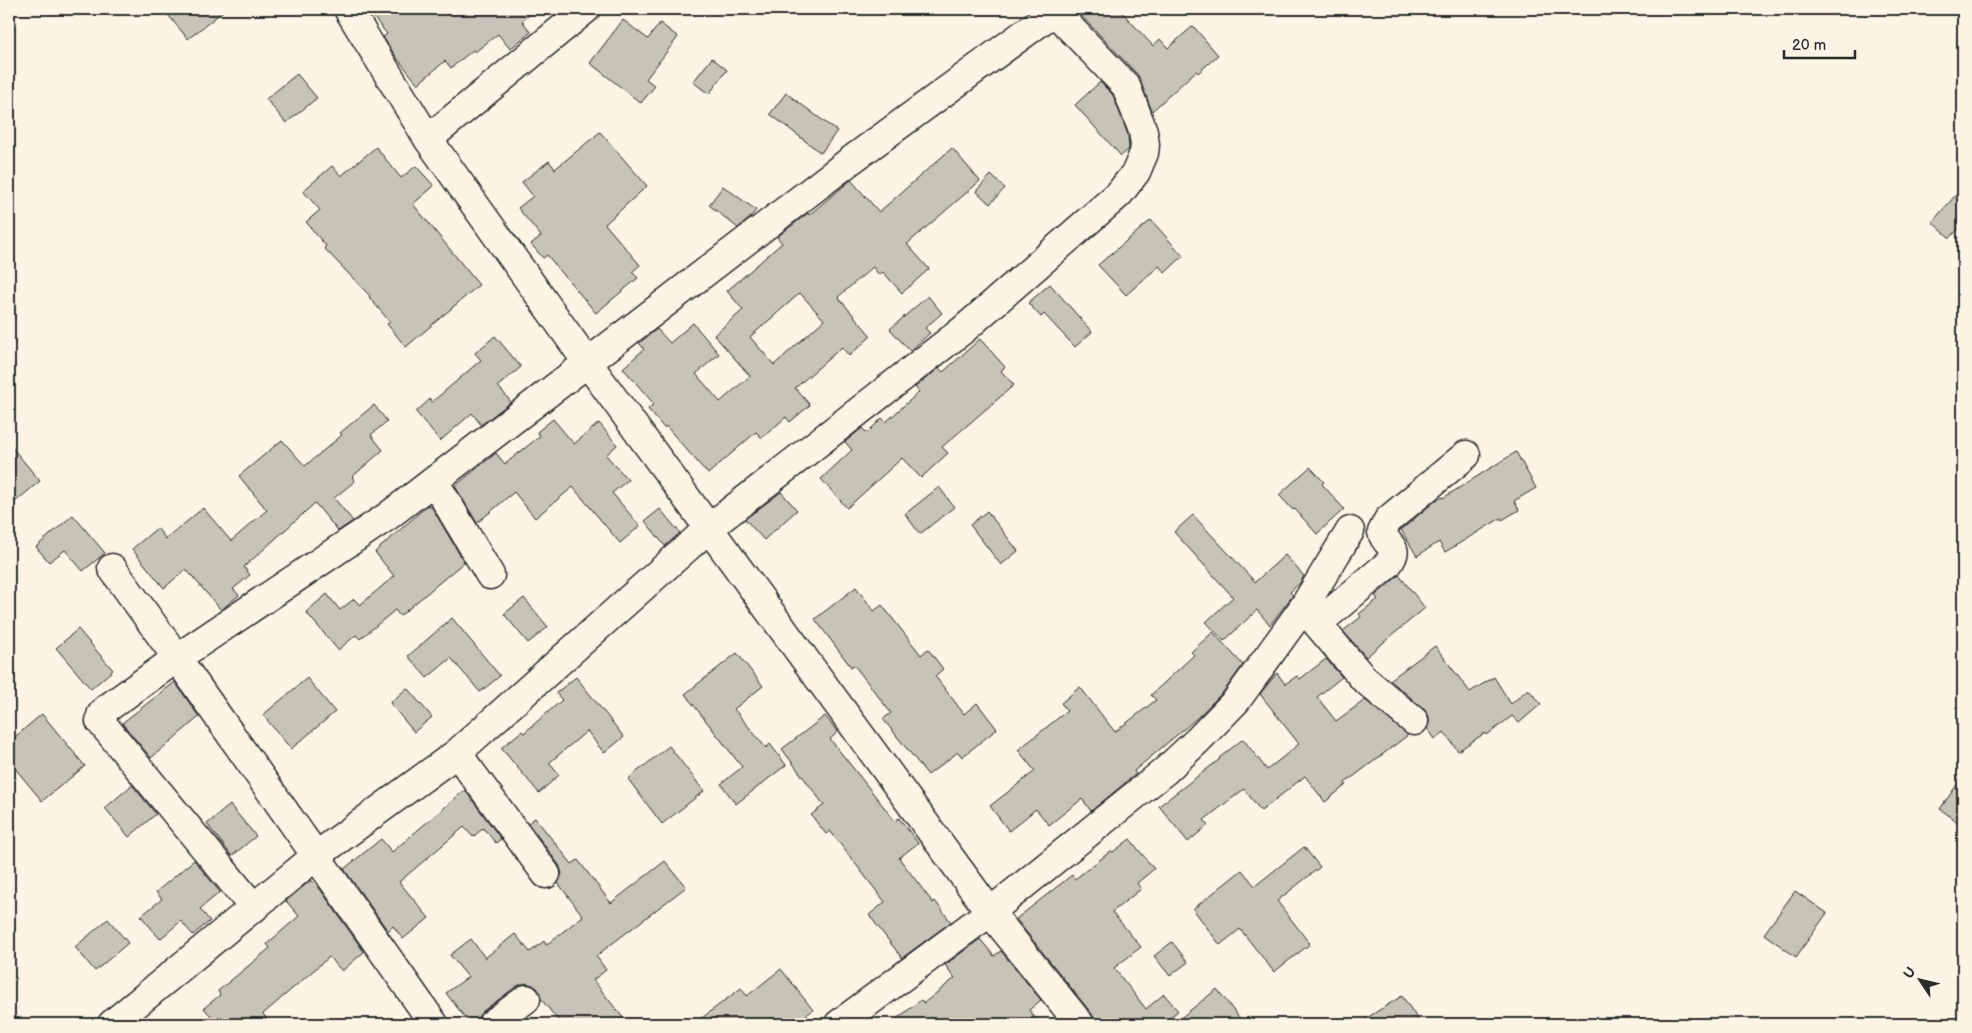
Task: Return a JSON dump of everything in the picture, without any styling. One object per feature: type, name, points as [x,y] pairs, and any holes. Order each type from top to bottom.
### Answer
[{"type":"street","points":[[348,9],[428,139],[587,362],[990,912],[1080,1024]]},
{"type":"street","points":[[428,139],[586,9]]},
{"type":"street","points":[[112,1024],[254,908],[316,856],[457,753],[709,528],[963,330],[1119,194],[1136,172],[1144,153],[1144,137],[1126,86],[1054,10],[850,161],[388,516],[177,658],[106,709],[101,715],[100,721],[254,908]]},
{"type":"street","points":[[840,1024],[990,912],[1165,771],[1236,701],[1310,616],[1388,564],[1394,556],[1394,550],[1383,536],[1382,529],[1388,520],[1466,455]]},
{"type":"street","points":[[434,481],[490,575]]},
{"type":"street","points":[[1310,616],[1350,531]]},
{"type":"street","points":[[112,568],[434,1024]]},
{"type":"street","points":[[1310,616],[1364,679],[1414,721]]},
{"type":"street","points":[[457,753],[546,874]]},
{"type":"street","points":[[492,1024],[526,999]]},
{"type":"building","points":[[163,9],[226,9],[188,39]]},
{"type":"building","points":[[367,9],[537,9],[522,21],[531,32],[510,49],[498,34],[475,52],[473,50],[451,68],[445,61],[418,84],[397,58],[383,37],[387,34]]},
{"type":"building","points":[[1075,9],[1119,9],[1153,46],[1160,39],[1168,48],[1193,26],[1218,55],[1198,73],[1196,71],[1152,111],[1138,75]]},
{"type":"building","points":[[623,20],[648,39],[660,23],[678,37],[646,79],[655,86],[641,103],[590,63]]},
{"type":"building","points":[[712,58],[727,70],[709,94],[693,82]]},
{"type":"building","points":[[297,74],[317,98],[286,123],[266,99]]},
{"type":"building","points":[[1100,82],[1113,95],[1128,135],[1129,149],[1121,156],[1075,105]]},
{"type":"building","points":[[786,93],[837,131],[821,153],[770,114]]},
{"type":"building","points":[[600,132],[647,186],[605,224],[640,265],[632,272],[638,278],[596,313],[547,255],[543,258],[531,244],[541,236],[518,208],[533,196],[522,182],[549,161],[555,169]]},
{"type":"building","points":[[376,147],[401,178],[416,166],[434,186],[413,204],[479,285],[406,347],[387,324],[390,322],[370,296],[324,248],[326,246],[306,222],[320,210],[303,191],[332,166],[341,176]]},
{"type":"building","points":[[952,148],[980,181],[907,244],[929,269],[902,293],[883,272],[879,275],[873,267],[838,297],[871,336],[849,356],[842,347],[795,388],[810,405],[790,422],[786,417],[762,438],[756,432],[708,474],[666,426],[664,428],[648,409],[654,404],[623,368],[644,349],[639,343],[657,329],[670,343],[693,323],[719,354],[696,374],[720,402],[750,376],[714,335],[743,310],[727,291],[782,243],[777,237],[808,213],[809,215],[851,180],[879,212]],"holes":[[[800,293],[824,320],[774,365],[750,337]]]},
{"type":"building","points":[[991,175],[1005,188],[990,204],[976,191]]},
{"type":"building","points":[[723,186],[756,210],[738,228],[709,205]]},
{"type":"building","points":[[1963,187],[1963,224],[1950,238],[1932,222]]},
{"type":"building","points":[[1151,220],[1183,256],[1165,273],[1159,266],[1126,295],[1098,265]]},
{"type":"building","points":[[1050,284],[1092,332],[1075,347],[1044,314],[1041,317],[1028,303]]},
{"type":"building","points":[[928,296],[942,313],[925,328],[930,333],[910,351],[890,329]]},
{"type":"building","points":[[495,336],[521,367],[498,386],[511,402],[481,425],[472,413],[440,441],[416,412],[430,399],[432,402],[481,360],[475,353]]},
{"type":"building","points":[[980,339],[1005,367],[1001,371],[1014,385],[942,447],[948,453],[921,478],[902,458],[847,508],[821,479],[852,450],[845,442],[862,428],[867,433],[882,418],[886,422],[919,392],[915,387],[939,368],[943,372]]},
{"type":"building","points":[[374,405],[387,421],[371,435],[383,450],[352,477],[355,481],[334,498],[353,521],[338,531],[315,503],[244,567],[250,575],[233,589],[239,595],[221,610],[186,569],[164,588],[132,549],[157,528],[166,539],[203,508],[231,541],[267,510],[239,476],[282,440],[305,466],[342,435],[340,433]]},
{"type":"building","points":[[553,419],[574,444],[599,423],[617,445],[606,455],[628,480],[612,493],[640,526],[620,543],[573,487],[535,518],[514,492],[477,523],[455,486],[496,453],[505,464],[540,436],[537,432]]},
{"type":"building","points":[[9,444],[40,481],[9,507]]},
{"type":"building","points":[[1516,452],[1536,488],[1514,501],[1519,510],[1502,520],[1501,518],[1445,552],[1439,542],[1417,556],[1401,530],[1435,501],[1443,498]]},
{"type":"building","points":[[1310,467],[1344,509],[1317,534],[1295,509],[1293,510],[1279,495]]},
{"type":"building","points":[[939,487],[954,507],[920,534],[905,514]]},
{"type":"building","points":[[781,492],[797,510],[764,540],[745,519]]},
{"type":"building","points":[[428,505],[431,506],[464,562],[400,616],[395,610],[360,639],[356,635],[338,650],[306,612],[327,594],[340,610],[354,599],[360,605],[394,576],[375,552]]},
{"type":"building","points":[[660,509],[680,533],[665,546],[645,521]]},
{"type":"building","points":[[987,511],[1018,551],[1001,565],[970,525]]},
{"type":"building","points":[[73,515],[105,553],[83,571],[65,550],[49,562],[36,547]]},
{"type":"building","points":[[1193,515],[1255,582],[1285,555],[1304,576],[1300,583],[1290,592],[1293,595],[1270,625],[1257,610],[1224,641],[1206,622],[1233,597],[1174,532]]},
{"type":"building","points":[[1399,575],[1425,608],[1366,657],[1343,631],[1361,617],[1359,614],[1378,599],[1375,596]]},
{"type":"building","points":[[856,587],[874,611],[882,605],[921,655],[928,649],[943,669],[935,676],[964,714],[977,703],[997,729],[962,757],[958,752],[928,775],[883,719],[891,713],[854,665],[851,667],[815,619]]},
{"type":"building","points":[[524,598],[548,627],[528,643],[504,614]]},
{"type":"building","points":[[452,618],[500,676],[480,692],[451,658],[427,678],[408,656]]},
{"type":"building","points":[[78,629],[113,670],[91,689],[56,648]]},
{"type":"building","points":[[1213,632],[1243,665],[1224,691],[1197,718],[1134,771],[1136,774],[1091,811],[1082,799],[1049,825],[1036,809],[1009,831],[990,806],[1035,771],[1018,750],[1067,711],[1061,703],[1080,687],[1115,732],[1156,700],[1151,695],[1194,655],[1191,652]]},
{"type":"building","points":[[1435,646],[1470,692],[1494,677],[1511,704],[1528,689],[1541,704],[1519,723],[1512,716],[1487,735],[1485,733],[1458,751],[1444,732],[1435,739],[1427,728],[1429,716],[1424,709],[1390,680]]},
{"type":"building","points":[[737,653],[763,686],[734,709],[766,748],[770,744],[786,765],[736,804],[721,784],[742,767],[685,694]]},
{"type":"building","points":[[1326,659],[1342,677],[1317,697],[1336,721],[1365,700],[1408,735],[1345,783],[1346,785],[1325,802],[1305,776],[1261,811],[1244,789],[1204,820],[1208,825],[1188,842],[1159,806],[1243,739],[1267,770],[1299,744],[1260,694],[1277,673],[1285,684],[1297,676],[1300,679]]},
{"type":"building","points":[[576,677],[624,737],[604,753],[587,731],[549,763],[559,775],[539,793],[501,748],[522,731],[524,733],[562,700],[556,693]]},
{"type":"building","points":[[307,678],[335,712],[291,749],[263,715]]},
{"type":"building","points":[[175,682],[199,717],[151,758],[122,723]]},
{"type":"building","points":[[407,688],[432,717],[414,732],[390,703]]},
{"type":"building","points":[[42,714],[85,766],[42,801],[9,761],[9,742]]},
{"type":"building","points":[[825,716],[838,732],[830,739],[895,821],[899,818],[918,843],[899,858],[933,903],[935,901],[951,922],[902,958],[869,915],[885,902],[830,831],[826,834],[811,815],[824,805],[782,749]]},
{"type":"building","points":[[669,746],[704,791],[662,824],[628,779]]},
{"type":"building","points":[[1963,776],[1963,826],[1940,809]]},
{"type":"building","points":[[132,785],[156,814],[129,837],[105,808]]},
{"type":"building","points":[[465,790],[501,839],[496,843],[483,828],[473,837],[464,827],[399,882],[429,918],[403,939],[393,926],[388,931],[344,869],[381,839],[392,852]]},
{"type":"building","points":[[230,805],[256,836],[232,856],[207,824]]},
{"type":"building","points":[[535,818],[572,864],[578,860],[611,903],[665,861],[686,887],[596,956],[606,970],[593,980],[628,1024],[561,1024],[541,999],[538,989],[533,985],[525,983],[517,986],[483,1011],[478,1017],[477,1024],[470,1024],[446,993],[468,977],[450,955],[471,939],[485,958],[515,934],[530,952],[544,941],[546,945],[583,916],[558,883],[562,873],[559,865],[528,823]]},
{"type":"building","points":[[1130,839],[1154,869],[1137,883],[1141,889],[1112,912],[1141,947],[1114,968],[1146,1009],[1164,994],[1178,1011],[1161,1024],[1095,1024],[1092,1014],[1016,919],[1072,875],[1075,879]]},
{"type":"building","points":[[1304,847],[1320,867],[1277,901],[1310,944],[1274,972],[1240,929],[1220,945],[1193,909],[1242,870],[1255,886]]},
{"type":"building","points":[[194,860],[220,892],[200,909],[210,921],[193,935],[181,921],[160,939],[141,916],[162,899],[156,892]]},
{"type":"building","points":[[311,880],[320,889],[364,952],[342,971],[329,957],[263,1014],[271,1024],[218,1024],[204,1008],[220,995],[218,991],[270,948],[267,944],[299,916],[286,901]]},
{"type":"building","points":[[1795,891],[1827,913],[1796,957],[1764,934]]},
{"type":"building","points":[[108,919],[128,943],[95,971],[75,947]]},
{"type":"building","points":[[980,939],[994,956],[1001,951],[1041,1000],[1029,1010],[1040,1024],[890,1024],[921,1000],[924,1003],[955,978],[945,965]]},
{"type":"building","points":[[1172,942],[1188,962],[1170,976],[1154,956]]},
{"type":"building","points":[[781,969],[813,1010],[795,1024],[694,1024],[741,988],[747,996]]},
{"type":"building","points":[[1217,989],[1244,1024],[1173,1024]]},
{"type":"building","points":[[1402,996],[1421,1024],[1357,1024]]}]
